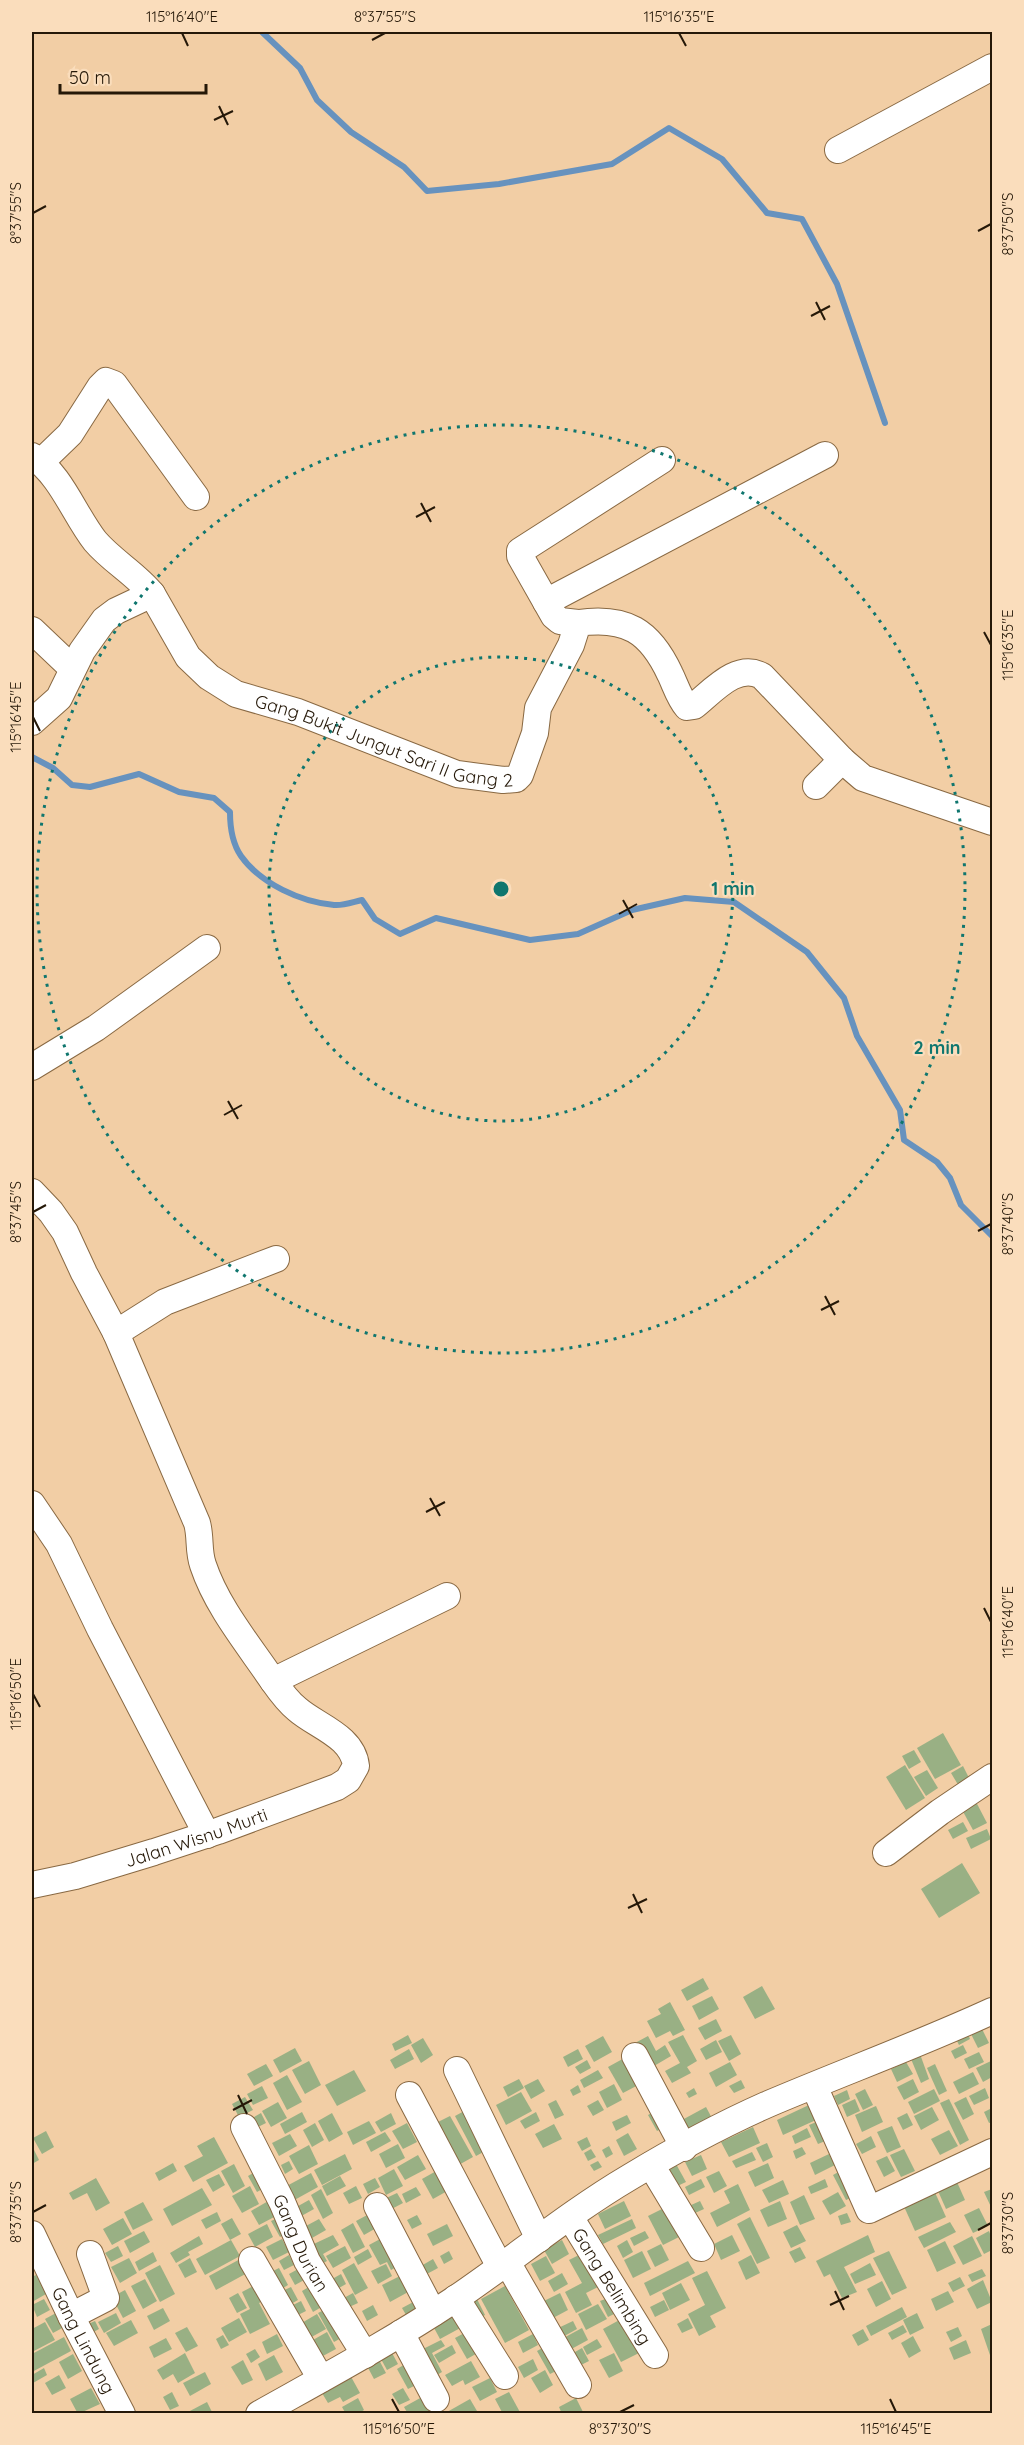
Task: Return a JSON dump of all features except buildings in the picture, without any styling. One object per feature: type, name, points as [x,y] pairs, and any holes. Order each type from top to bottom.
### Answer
[{"type":"street","points":[[838,150],[993,67]]},
{"type":"street","points":[[32,722],[59,698],[72,668],[104,620],[116,611],[153,594],[96,542],[36,459],[70,434],[99,387],[106,381],[114,384],[196,496]]},
{"type":"street","points":[[546,602],[825,454]]},
{"type":"street","points":[[662,460],[520,551],[519,554],[554,616],[560,621],[578,623],[614,621],[649,639],[658,650],[687,707],[694,706],[739,672],[757,673],[842,760],[869,782],[993,822]]},
{"type":"street","name":"Gang Bukit Jungut Sari II Gang 2","points":[[153,594],[188,657],[209,677],[236,694],[298,712],[457,774],[503,780],[516,779],[520,775],[535,733],[538,708],[571,645],[578,623]]},
{"type":"street","points":[[32,630],[72,668]]},
{"type":"street","points":[[816,786],[842,760]]},
{"type":"street","points":[[32,1067],[96,1028],[207,948]]},
{"type":"street","points":[[32,1192],[51,1212],[65,1232],[116,1333],[197,1523],[201,1559],[207,1576],[223,1605],[273,1681],[447,1596]]},
{"type":"street","points":[[116,1333],[165,1302],[276,1258]]},
{"type":"street","points":[[32,1504],[59,1544],[100,1629],[207,1835]]},
{"type":"street","name":"Jalan Wisnu Murti","points":[[32,1885],[75,1876],[207,1835],[337,1787],[348,1780],[356,1766],[355,1759],[340,1739],[298,1711],[273,1681]]},
{"type":"street","points":[[886,1853],[940,1812],[993,1777]]},
{"type":"street","points":[[259,2414],[299,2404],[321,2379],[365,2355],[456,2298],[570,2217],[651,2165],[738,2118],[993,2011]]},
{"type":"street","points":[[635,2056],[684,2148]]},
{"type":"street","points":[[457,2070],[539,2239]]},
{"type":"street","points":[[814,2086],[869,2210],[993,2152]]},
{"type":"street","points":[[409,2095],[504,2265],[578,2385]]},
{"type":"street","name":"Gang Durian","points":[[244,2127],[282,2202],[307,2261],[365,2355]]},
{"type":"street","points":[[651,2165],[701,2248]]},
{"type":"street","points":[[376,2206],[432,2313]]},
{"type":"street","name":"Gang Belimbing","points":[[570,2217],[655,2355]]},
{"type":"street","name":"Gang Lindung","points":[[32,2234],[122,2414]]},
{"type":"street","points":[[71,2316],[106,2298],[90,2254]]},
{"type":"street","points":[[252,2260],[321,2379]]},
{"type":"street","points":[[456,2298],[505,2376]]},
{"type":"street","points":[[401,2333],[436,2398]]},
{"type":"waterway","points":[[262,32],[300,68],[317,100],[351,132],[404,167],[427,191],[499,184],[612,164],[669,128],[722,159],[767,213],[802,219],[837,284],[885,423]]},
{"type":"waterway","points":[[32,757],[53,768],[72,785],[90,787],[139,774],[179,792],[214,798],[230,812],[235,846],[249,866],[259,875],[283,890],[308,900],[334,905],[362,900],[375,919],[400,934],[436,918],[530,940],[578,934],[632,910],[685,898],[734,902],[807,952],[844,998],[857,1036],[900,1110],[904,1140],[937,1162],[950,1178],[961,1205],[992,1236]]}]
